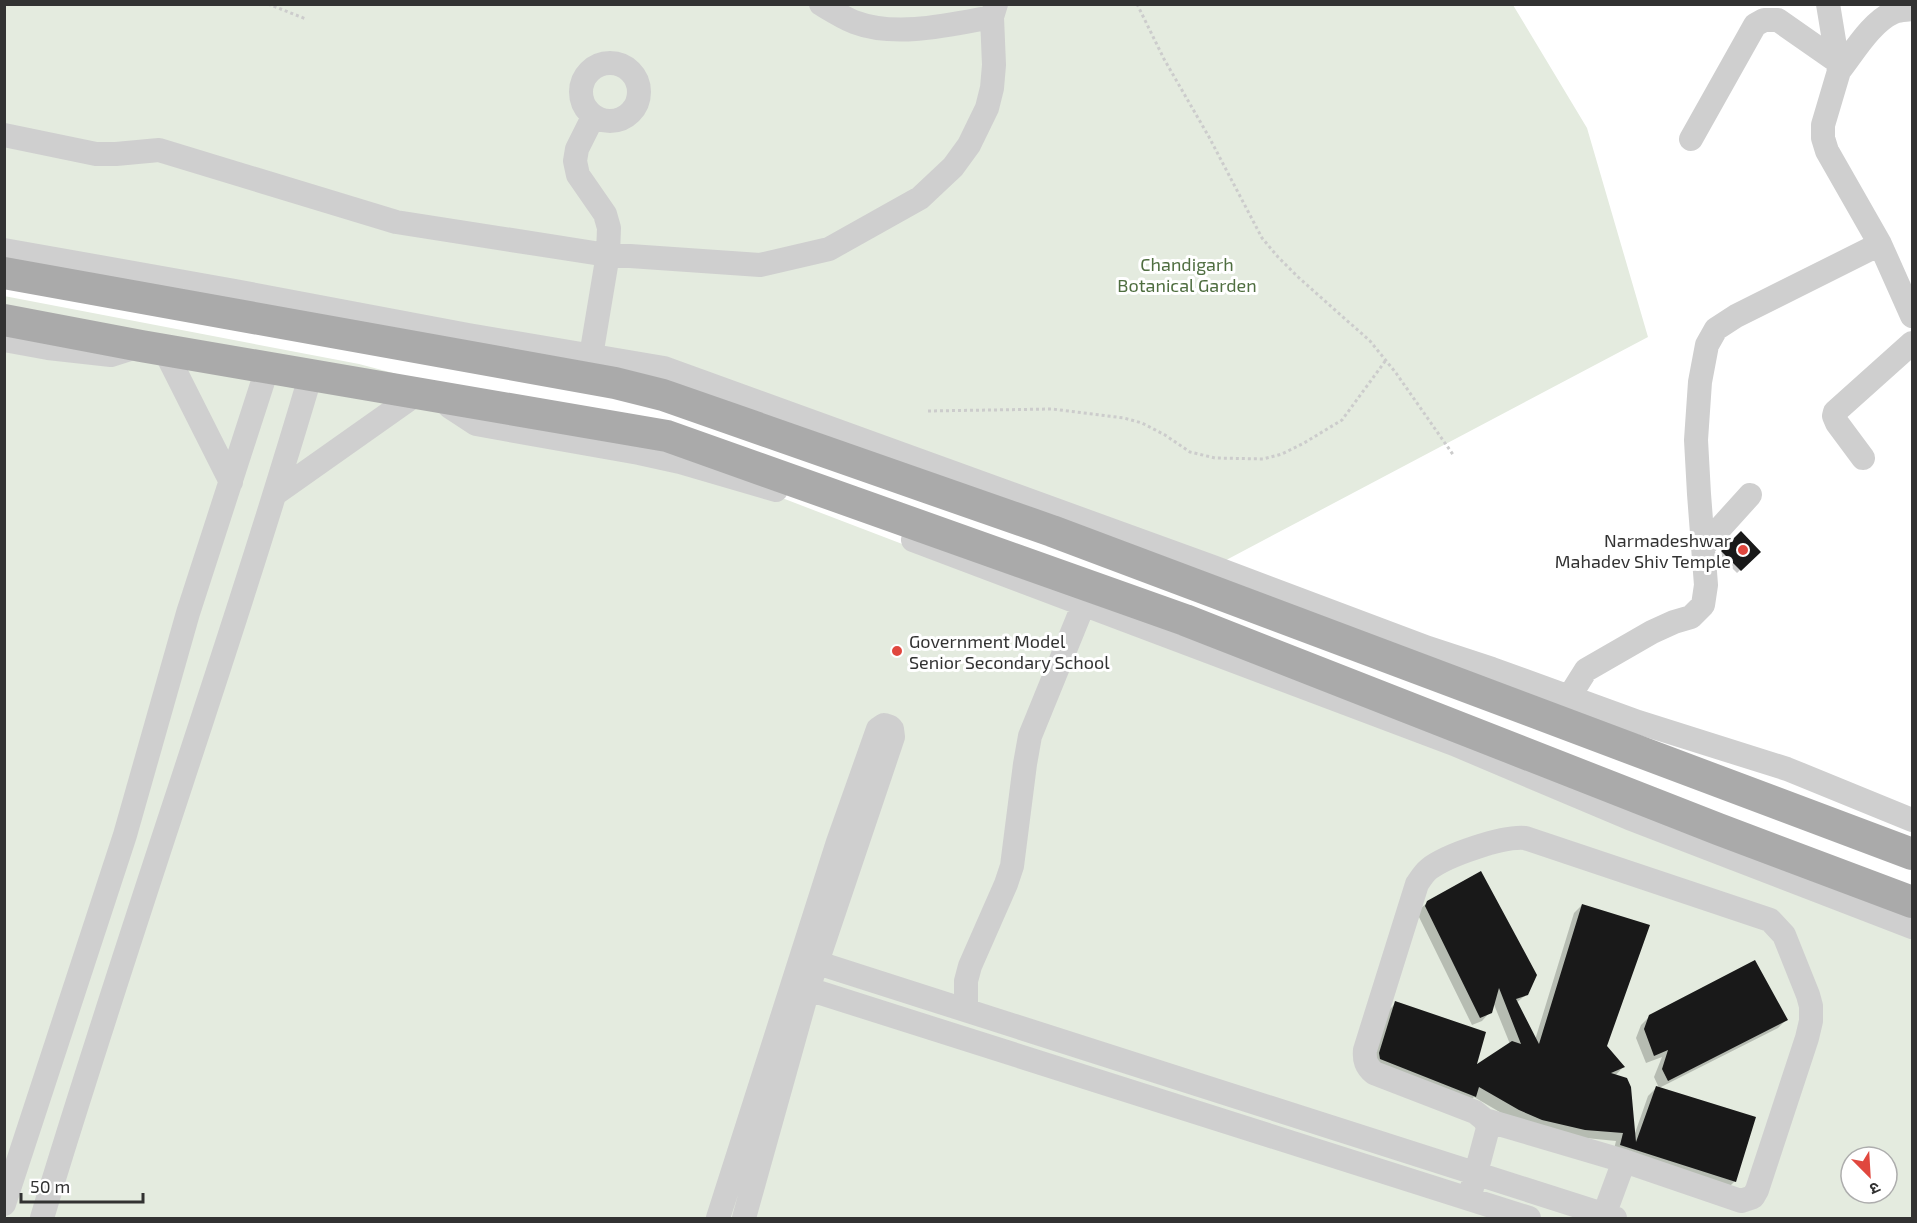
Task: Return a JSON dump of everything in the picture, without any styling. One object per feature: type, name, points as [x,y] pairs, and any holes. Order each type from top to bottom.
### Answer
[{"type":"main road","points":[[4,273],[615,383],[663,395],[1052,531],[1912,854]]},
{"type":"main road","points":[[4,320],[152,348],[667,436],[1088,595],[1185,620],[1718,829],[1912,902]]},
{"type":"main road","points":[[306,373],[312,328]]},
{"type":"street","points":[[4,135],[96,153],[116,154],[159,150],[396,222],[608,254],[760,265],[829,249],[920,198],[953,167],[969,145],[987,108],[992,88],[994,11],[936,27],[883,29],[854,22],[820,4]]},
{"type":"street","points":[[1828,4],[1839,66],[1823,125],[1823,138],[1827,152],[1880,244],[1912,316]]},
{"type":"street","points":[[1839,66],[1882,19],[1902,8]]},
{"type":"street","points":[[1691,139],[1755,25],[1764,20],[1778,20],[1839,66]]},
{"type":"street","points":[[591,356],[608,254],[609,228],[605,214],[578,175],[575,161],[577,149],[593,117]]},
{"type":"street","points":[[1569,697],[1586,670],[1652,632],[1691,617],[1703,605],[1706,585],[1696,440],[1700,382],[1707,345],[1716,329],[1736,316],[1880,244]]},
{"type":"street","points":[[4,250],[664,368],[1203,564],[1369,627],[1638,722],[1787,769],[1912,820]]},
{"type":"street","points":[[4,340],[48,348],[111,355],[152,348],[231,482]]},
{"type":"street","points":[[1863,458],[1837,423],[1835,412],[1912,343]]},
{"type":"street","points":[[4,1204],[125,835],[188,613],[268,366]]},
{"type":"street","points":[[42,1218],[110,998],[275,494],[306,373]]},
{"type":"street","points":[[275,494],[429,395]]},
{"type":"street","points":[[1703,547],[1750,495]]},
{"type":"street","points":[[966,1011],[966,981],[970,966],[1012,866],[1030,736],[1088,595],[1629,818],[1912,927]]},
{"type":"street","points":[[718,1218],[838,842],[878,729],[887,725],[892,729],[893,737],[808,989],[744,1218]]},
{"type":"street","points":[[1525,838],[1770,920],[1784,935],[1808,995],[1811,1021],[1808,1038],[1758,1190],[1753,1197],[1741,1201],[1624,1161],[1485,1120],[1475,1112],[1374,1073],[1364,1058],[1417,884],[1423,875],[1446,859],[1505,839],[1525,838]]},
{"type":"street","points":[[818,963],[1609,1217],[1624,1161]]},
{"type":"street","points":[[808,989],[1529,1218]]},
{"type":"street","points":[[1469,1199],[1488,1128],[1485,1120]]},
{"type":"path","points":[[267,4],[306,19]]},
{"type":"path","points":[[1137,4],[1164,59],[1209,137],[1262,238],[1278,257],[1370,341],[1454,456]]},
{"type":"path","points":[[928,411],[1052,409],[1124,418],[1142,423],[1190,452],[1215,458],[1263,459],[1282,454],[1342,420],[1386,360]]},
{"type":"green space","name":"Chandigarh Botanical Garden","points":[[4,5],[1513,5],[1587,128],[1648,337],[1213,567],[516,343],[5,247]]},
{"type":"green space","points":[[4,296],[359,364],[591,425],[1912,930],[1912,1218],[5,1218]]},
{"type":"building","points":[[1741,531],[1761,552],[1741,571],[1721,551]]},
{"type":"building","points":[[1481,871],[1537,975],[1528,995],[1516,999],[1539,1044],[1582,904],[1650,925],[1607,1046],[1625,1067],[1611,1073],[1627,1078],[1631,1087],[1636,1142],[1656,1086],[1756,1117],[1736,1182],[1620,1145],[1623,1133],[1585,1130],[1542,1120],[1519,1110],[1479,1087],[1476,1097],[1380,1059],[1379,1053],[1395,1001],[1486,1032],[1477,1064],[1512,1041],[1521,1044],[1499,988],[1492,1013],[1480,1018],[1425,906],[1427,901]]},
{"type":"building","points":[[1755,960],[1788,1020],[1668,1081],[1662,1069],[1668,1050],[1654,1056],[1644,1029],[1649,1015]]},
{"type":"place","name":"Narmadeshwar Mahadev Shiv Temple","points":[[1743,550]]},
{"type":"place","name":"Government Model Senior Secondary School","points":[[897,651]]}]
